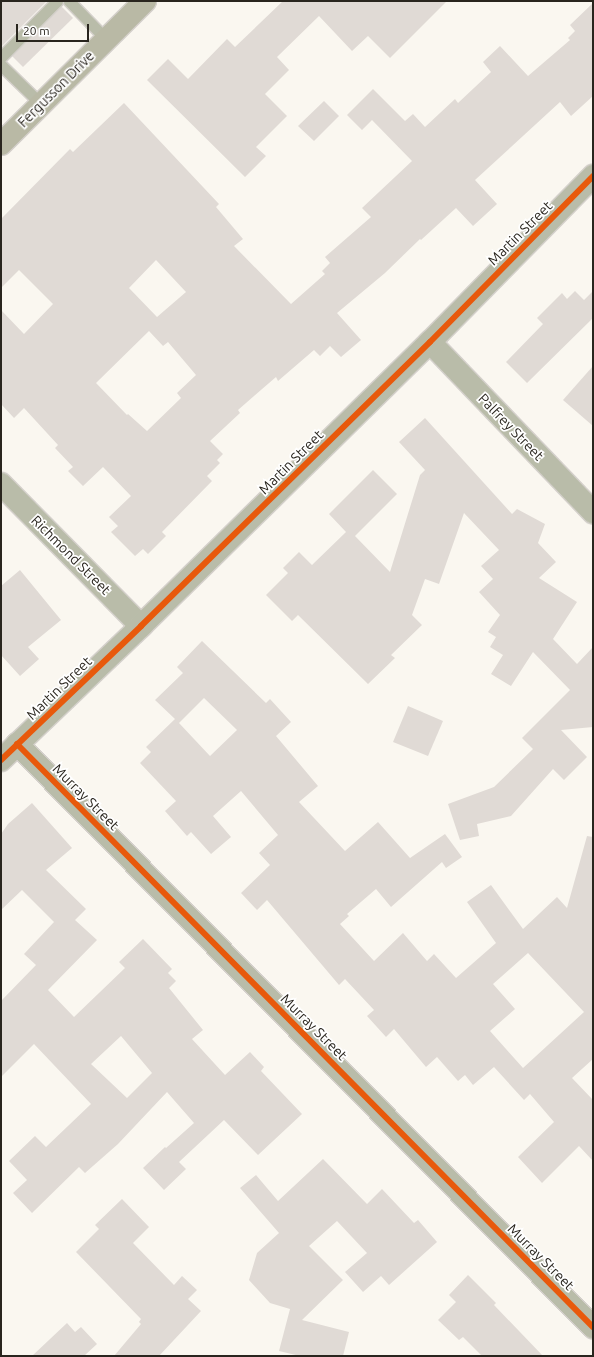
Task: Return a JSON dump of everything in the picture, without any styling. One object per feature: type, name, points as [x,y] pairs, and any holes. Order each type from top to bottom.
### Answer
[{"type":"main road","name":"Fergusson Drive","points":[[1,144],[145,1]]},
{"type":"street","name":"Martin Street","points":[[1,760],[141,626],[430,342],[593,176]]},
{"type":"street","name":"Palfrey Street","points":[[430,342],[593,512]]},
{"type":"street","name":"Richmond Street","points":[[1,484],[141,626]]},
{"type":"street","name":"Murray Street","points":[[17,744],[593,1326]]},
{"type":"lane","points":[[1,57],[57,1]]},
{"type":"lane","points":[[69,1],[106,39]]},
{"type":"lane","points":[[1,65],[41,104]]},
{"type":"building","points":[[1,1],[47,1],[2,46]]},
{"type":"building","points":[[283,1],[447,1],[390,58],[368,36],[352,51],[319,16],[277,57],[289,70],[265,94],[287,116],[256,147],[266,156],[245,177],[147,80],[168,59],[188,79],[227,39],[235,47]]},
{"type":"building","points":[[593,3],[593,96],[571,116],[560,102],[475,180],[497,204],[473,226],[456,208],[421,240],[420,239],[385,273],[337,313],[361,340],[341,357],[330,346],[320,356],[314,350],[278,381],[276,377],[238,410],[240,413],[210,441],[223,454],[217,460],[220,463],[207,476],[212,481],[162,532],[166,536],[148,554],[143,549],[135,556],[111,532],[118,526],[109,517],[131,496],[103,467],[83,486],[68,471],[73,467],[55,448],[58,445],[24,408],[14,418],[1,404],[1,310],[24,334],[53,304],[19,270],[1,288],[1,219],[70,149],[73,152],[124,103],[219,204],[216,207],[243,239],[234,246],[291,304],[325,274],[322,271],[330,263],[325,257],[371,217],[362,208],[412,161],[372,120],[362,130],[347,115],[373,89],[405,121],[413,114],[425,127],[455,99],[458,103],[491,72],[483,62],[500,46],[528,76],[570,40],[568,38],[575,31],[570,25]],"holes":[[[156,260],[186,292],[157,317],[129,288]],[[149,331],[163,346],[168,342],[196,375],[177,393],[181,398],[147,431],[128,414],[127,415],[96,383]]]},
{"type":"building","points":[[61,6],[73,18],[23,67],[12,56]]},
{"type":"building","points":[[324,101],[339,116],[314,141],[298,126]]},
{"type":"building","points":[[575,291],[584,300],[593,291],[593,318],[527,383],[506,362],[543,324],[537,318],[562,293],[567,299]]},
{"type":"building","points":[[593,366],[593,426],[563,400]]},
{"type":"building","points":[[425,418],[512,514],[517,509],[545,524],[538,543],[556,562],[539,578],[577,602],[553,639],[577,664],[593,647],[593,727],[561,730],[587,757],[564,780],[553,769],[511,816],[477,824],[479,836],[460,840],[448,804],[494,787],[533,749],[522,738],[570,690],[533,652],[511,686],[491,674],[503,655],[490,647],[496,637],[488,632],[500,615],[479,592],[493,579],[481,566],[499,550],[464,513],[439,584],[425,579],[412,615],[422,625],[391,655],[395,658],[368,684],[298,615],[292,621],[266,595],[288,573],[283,568],[299,552],[312,565],[346,532],[329,514],[373,470],[397,494],[355,536],[390,572],[420,475],[425,470],[399,442]]},
{"type":"building","points":[[20,570],[61,620],[28,647],[39,659],[20,676],[1,655],[1,586]]},
{"type":"building","points":[[202,641],[266,703],[270,699],[291,722],[276,736],[318,786],[299,802],[345,851],[378,822],[410,858],[445,834],[462,857],[446,868],[442,862],[391,907],[376,889],[347,914],[349,916],[340,924],[374,961],[403,933],[427,961],[434,954],[456,978],[496,943],[467,902],[491,885],[523,929],[557,897],[567,908],[587,836],[593,837],[593,1059],[572,1078],[593,1100],[593,1161],[579,1146],[542,1183],[518,1157],[554,1122],[530,1094],[524,1100],[494,1067],[473,1085],[465,1075],[458,1081],[437,1057],[426,1067],[394,1029],[386,1037],[367,1016],[374,1010],[345,979],[339,985],[267,900],[257,910],[241,893],[270,865],[259,853],[278,835],[241,791],[213,816],[231,837],[211,854],[191,832],[187,836],[165,811],[176,801],[140,763],[151,752],[146,747],[175,719],[155,700],[183,673],[177,667]],"holes":[[[204,698],[237,730],[210,756],[179,723]],[[528,953],[584,1012],[523,1068],[490,1031],[515,1009],[493,984]]]},
{"type":"building","points":[[408,706],[443,721],[428,756],[393,742]]},
{"type":"building","points":[[32,803],[72,848],[46,870],[86,909],[75,920],[97,940],[48,990],[74,1017],[125,968],[119,962],[143,939],[172,969],[168,973],[176,981],[169,988],[203,1030],[192,1039],[225,1075],[250,1052],[264,1067],[261,1071],[302,1114],[258,1155],[224,1120],[179,1162],[186,1169],[164,1190],[143,1168],[194,1123],[167,1092],[118,1144],[85,1173],[79,1167],[32,1213],[13,1193],[27,1180],[9,1161],[35,1136],[46,1147],[91,1104],[34,1044],[1,1077],[1,1001],[36,965],[24,954],[54,922],[22,890],[1,910],[1,834],[8,824]],"holes":[[[121,1036],[152,1073],[127,1098],[91,1064]]]},
{"type":"building","points":[[323,1159],[367,1204],[382,1189],[414,1223],[418,1220],[437,1242],[389,1285],[381,1276],[363,1292],[345,1272],[367,1253],[337,1221],[309,1246],[343,1280],[302,1320],[349,1332],[343,1356],[300,1356],[279,1351],[290,1309],[270,1303],[249,1280],[257,1253],[279,1233],[240,1188],[256,1175],[278,1201]]},
{"type":"building","points":[[122,1199],[149,1227],[133,1243],[174,1285],[182,1276],[197,1290],[188,1299],[201,1311],[159,1356],[114,1356],[141,1324],[139,1322],[141,1319],[76,1252],[99,1229],[95,1225]]},
{"type":"building","points":[[468,1275],[496,1303],[494,1305],[543,1356],[482,1356],[463,1337],[459,1340],[438,1320],[456,1302],[449,1295]]},
{"type":"building","points":[[67,1323],[75,1332],[81,1327],[97,1344],[84,1356],[32,1356]]},
{"type":"cycle path","points":[[1,760],[141,626],[430,342],[593,176]]},
{"type":"cycle path","points":[[17,744],[593,1327]]}]
